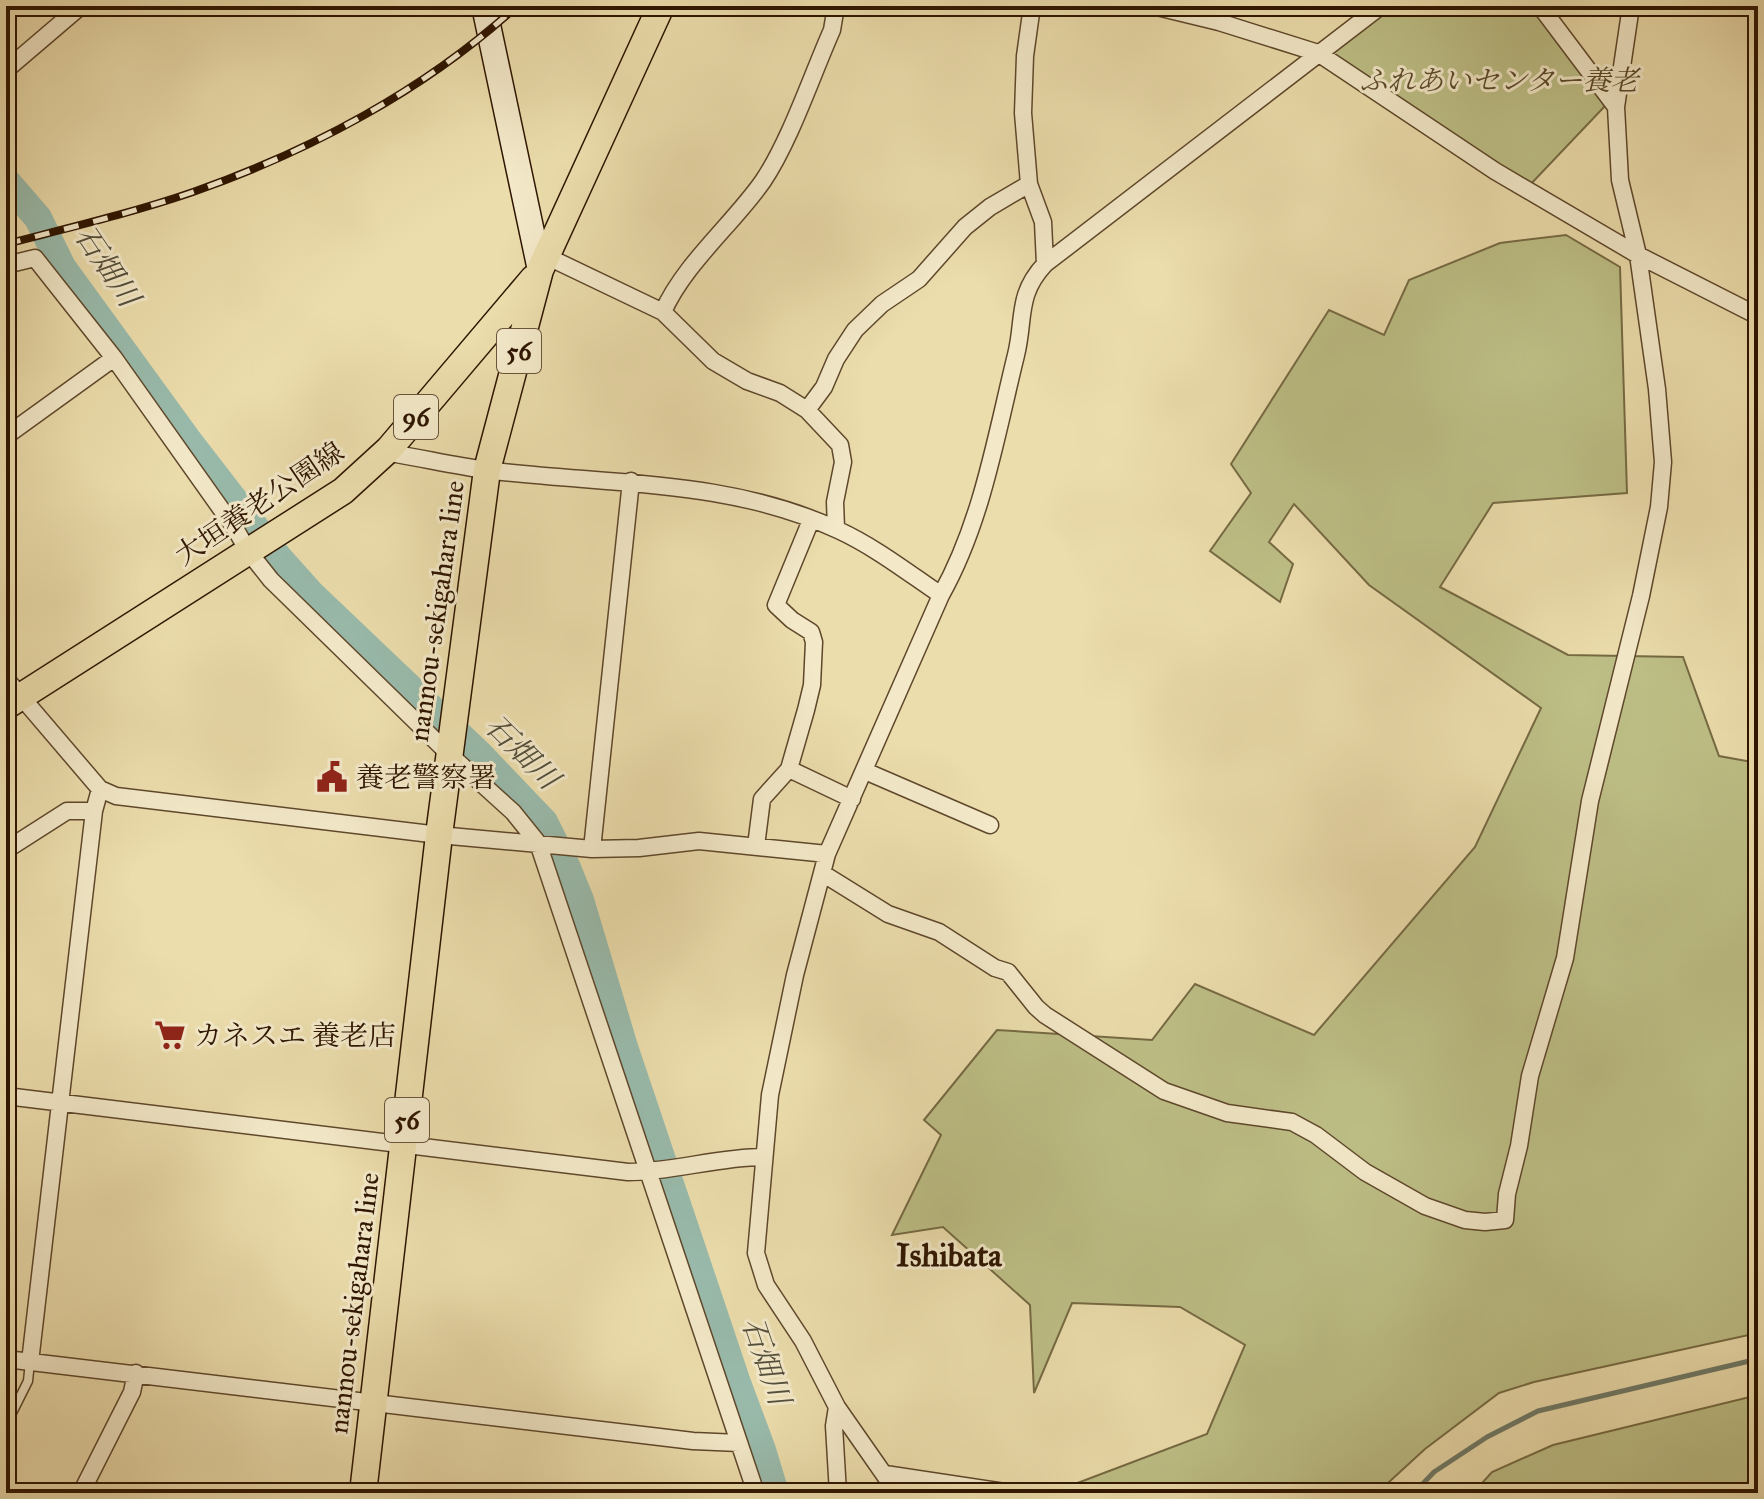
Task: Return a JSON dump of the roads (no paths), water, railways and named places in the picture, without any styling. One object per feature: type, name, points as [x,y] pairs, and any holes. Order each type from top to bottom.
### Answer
[{"type":"main road","points":[[484,6],[543,263]]},
{"type":"main road","name":"nannou-sekigahara line","points":[[363,1493],[439,835],[487,470],[543,263],[661,6]]},
{"type":"main road","name":"大垣養老公園線","points":[[10,694],[343,491],[389,449],[543,263]]},
{"type":"street","points":[[6,70],[81,6]]},
{"type":"street","points":[[663,312],[672,291],[766,177],[832,30],[836,6]]},
{"type":"street","points":[[1032,6],[1025,56],[1023,113],[1029,184],[1043,222],[1045,264]]},
{"type":"street","points":[[1153,6],[1219,22],[1318,53],[1495,171],[1638,255],[1758,316]]},
{"type":"street","points":[[897,1493],[837,1407],[803,1341],[766,1285],[756,1253],[763,1157],[779,1044],[827,854],[941,595],[960,562],[987,473],[1018,346],[1022,305],[1034,276],[1045,264],[1381,6]]},
{"type":"street","points":[[1540,6],[1616,107]]},
{"type":"street","points":[[822,873],[888,914],[939,932],[995,968],[1008,972],[1045,1015],[1164,1091],[1227,1113],[1292,1122],[1316,1135],[1365,1172],[1425,1206],[1465,1220],[1505,1220],[1507,1194],[1519,1146],[1530,1076],[1565,958],[1590,801],[1641,596],[1659,507],[1663,462],[1661,433],[1638,255],[1620,180],[1616,107],[1631,6]]},
{"type":"street","points":[[807,410],[824,387],[836,359],[855,330],[882,304],[919,279],[977,217],[1029,184]]},
{"type":"street","points":[[6,265],[35,258],[257,546],[271,580],[513,812],[542,844],[653,1171],[756,1493]]},
{"type":"street","points":[[543,263],[663,312],[713,361],[747,381],[780,393],[807,410],[840,445],[843,462],[835,502],[836,528]]},
{"type":"street","points":[[6,436],[114,358]]},
{"type":"street","points":[[389,449],[396,454],[487,470],[631,481],[766,504],[836,528],[868,545],[941,595]]},
{"type":"street","points":[[592,849],[631,481]]},
{"type":"street","points":[[756,846],[762,799],[789,769],[812,685],[814,642],[811,632],[776,605],[811,520]]},
{"type":"street","points":[[10,694],[100,789],[116,796],[439,835],[592,849],[639,848],[699,841],[827,854]]},
{"type":"street","points":[[789,769],[852,799]]},
{"type":"street","points":[[865,771],[990,825]]},
{"type":"street","points":[[30,1362],[94,811],[100,789]]},
{"type":"street","points":[[6,850],[67,811],[94,811]]},
{"type":"street","points":[[6,1096],[628,1172],[763,1157]]},
{"type":"street","points":[[6,1359],[693,1441],[739,1443]]},
{"type":"street","points":[[81,1493],[132,1392],[136,1373]]},
{"type":"street","points":[[837,1407],[834,1426],[838,1493]]},
{"type":"street","points":[[885,1474],[1011,1493]]},
{"type":"lane","points":[[6,1425],[28,1381],[30,1362]]},
{"type":"waterway","name":"石畑川","points":[[6,181],[38,218],[62,267],[187,439],[278,557],[312,595],[480,755],[544,822],[580,900],[624,1047],[775,1493]]},
{"type":"waterway","points":[[1414,1493],[1434,1472],[1487,1437],[1538,1411],[1758,1359]]},
{"type":"railway","points":[[6,244],[170,200],[237,176],[323,137],[405,91],[444,65],[517,6]]},
{"type":"place","name":"養老警察署","points":[[332,777]]},
{"type":"place","name":"カネスエ 養老店","points":[[170,1035]]},
{"type":"district","name":"Ishibata","points":[[949,1255]]},
{"type":"park label","name":"ふれあいセンター養老","points":[[1499,80]]}]
